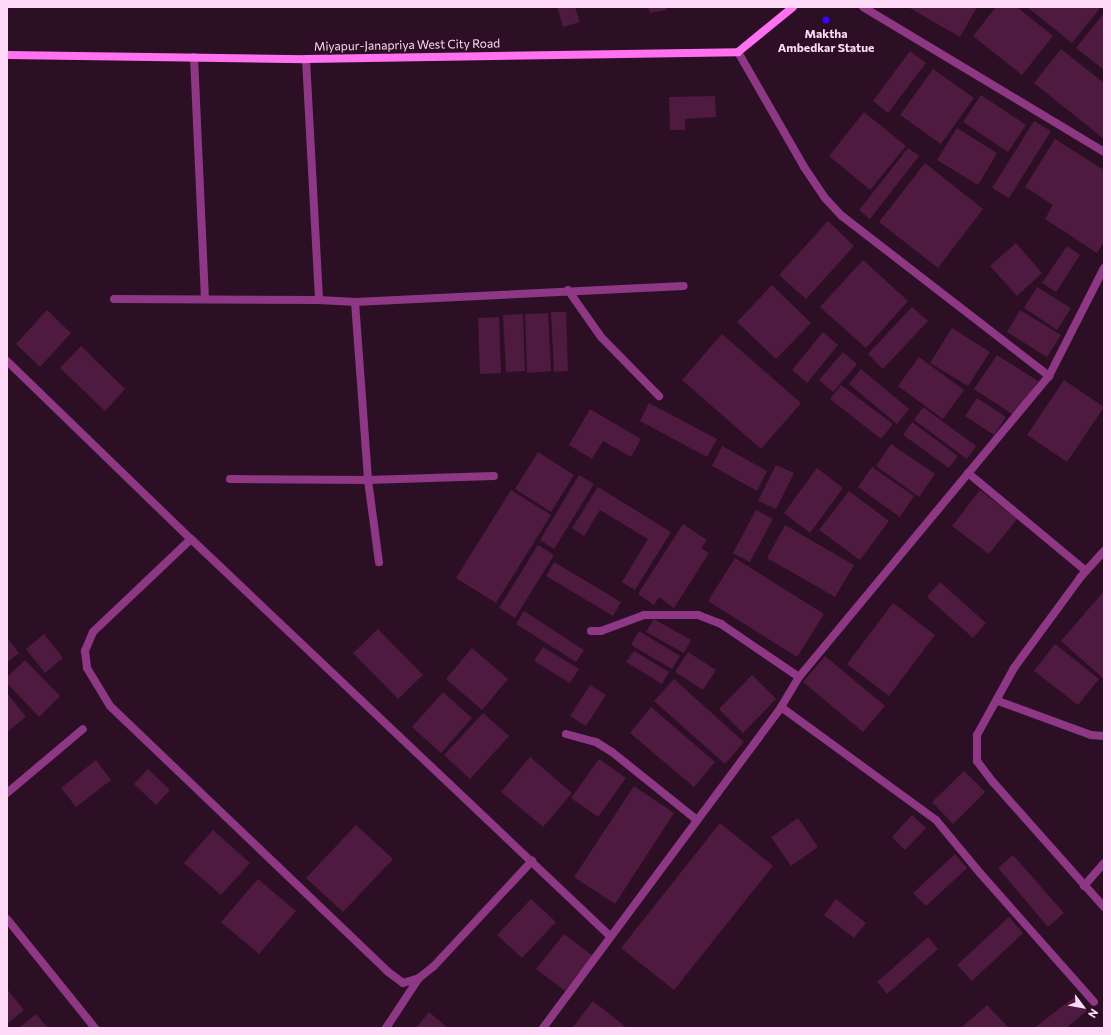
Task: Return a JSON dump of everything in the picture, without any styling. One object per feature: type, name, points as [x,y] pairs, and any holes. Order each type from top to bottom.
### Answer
[{"type":"street","points":[[793,7],[738,52],[804,167],[824,197],[842,216],[1048,376]]},
{"type":"street","points":[[863,7],[1104,152]]},
{"type":"street","name":"Miyapur-Janapriya West City Road","points":[[7,55],[306,58],[738,52]]},
{"type":"street","points":[[194,57],[205,299]]},
{"type":"street","points":[[306,58],[319,300]]},
{"type":"street","points":[[543,1028],[781,707],[799,677],[1048,376],[1104,268]]},
{"type":"street","points":[[114,299],[319,300],[355,302],[568,290],[684,286]]},
{"type":"street","points":[[568,290],[601,337],[659,396]]},
{"type":"street","points":[[355,302],[368,480],[379,562]]},
{"type":"street","points":[[7,361],[191,540],[610,936]]},
{"type":"street","points":[[968,473],[1086,571]]},
{"type":"street","points":[[230,479],[368,480],[494,476]]},
{"type":"street","points":[[191,540],[93,632],[85,651],[87,668],[110,706],[387,971],[403,983],[419,978]]},
{"type":"street","points":[[1104,551],[1086,571],[1014,668],[998,700],[977,735],[977,761],[993,782],[1104,907]]},
{"type":"street","points":[[591,631],[601,631],[644,615],[698,616],[721,624],[799,677]]},
{"type":"street","points":[[998,700],[1091,735],[1104,736]]},
{"type":"street","points":[[781,707],[936,820],[980,873],[1094,1002]]},
{"type":"street","points":[[7,793],[84,728]]},
{"type":"street","points":[[566,734],[596,742],[612,752],[697,820]]},
{"type":"street","points":[[386,1028],[419,978],[434,966],[532,861]]},
{"type":"street","points":[[1084,886],[1104,864]]},
{"type":"street","points":[[7,919],[95,1028]]},
{"type":"building","points":[[557,7],[575,7],[580,22],[563,27]]},
{"type":"building","points":[[648,7],[666,7],[666,10],[650,13]]},
{"type":"building","points":[[908,7],[977,7],[960,37]]},
{"type":"building","points":[[996,7],[1017,7],[1053,36],[1022,75],[973,36]]},
{"type":"building","points":[[1027,7],[1101,7],[1072,43]]},
{"type":"building","points":[[1104,13],[1104,70],[1076,48]]},
{"type":"building","points":[[1061,49],[1104,83],[1104,139],[1034,83]]},
{"type":"building","points":[[910,51],[926,63],[888,113],[873,101]]},
{"type":"building","points":[[933,69],[974,98],[941,144],[900,115]]},
{"type":"building","points":[[981,95],[1026,125],[1008,152],[963,122]]},
{"type":"building","points":[[715,96],[716,117],[685,119],[685,130],[670,130],[669,97]]},
{"type":"building","points":[[864,112],[906,146],[870,190],[829,156]]},
{"type":"building","points":[[1034,121],[1051,131],[1009,198],[992,188]]},
{"type":"building","points":[[957,128],[997,153],[978,185],[937,160]]},
{"type":"building","points":[[1055,139],[1104,170],[1104,242],[1097,253],[1045,219],[1053,205],[1025,187]]},
{"type":"building","points":[[908,148],[919,156],[870,219],[859,210]]},
{"type":"building","points":[[925,163],[983,209],[938,268],[879,222]]},
{"type":"building","points":[[828,221],[854,246],[806,299],[779,275]]},
{"type":"building","points":[[1016,243],[1042,273],[1017,296],[990,266]]},
{"type":"building","points":[[1067,246],[1080,255],[1056,292],[1042,283]]},
{"type":"building","points":[[863,260],[908,301],[866,348],[820,307]]},
{"type":"building","points":[[772,285],[811,323],[776,359],[737,322]]},
{"type":"building","points":[[1037,287],[1071,308],[1057,330],[1024,308]]},
{"type":"building","points":[[912,307],[928,321],[883,369],[868,354]]},
{"type":"building","points":[[47,310],[71,333],[40,367],[16,344]]},
{"type":"building","points":[[1020,310],[1061,335],[1047,357],[1007,332]]},
{"type":"building","points":[[551,312],[566,312],[568,371],[554,372]]},
{"type":"building","points":[[548,313],[551,371],[527,373],[525,314]]},
{"type":"building","points":[[523,314],[525,371],[506,372],[503,315]]},
{"type":"building","points":[[499,317],[501,373],[480,374],[478,318]]},
{"type":"building","points":[[952,328],[990,352],[968,386],[930,363]]},
{"type":"building","points":[[823,332],[838,345],[807,383],[792,370]]},
{"type":"building","points":[[722,334],[801,403],[761,449],[682,380]]},
{"type":"building","points":[[81,346],[125,389],[105,411],[60,368]]},
{"type":"building","points":[[843,352],[857,364],[833,392],[819,380]]},
{"type":"building","points":[[997,355],[1038,381],[1015,416],[974,389]]},
{"type":"building","points":[[919,357],[964,390],[943,419],[898,386]]},
{"type":"building","points":[[861,369],[909,409],[897,424],[849,384]]},
{"type":"building","points":[[1064,380],[1104,407],[1067,462],[1027,435]]},
{"type":"building","points":[[841,385],[893,424],[881,439],[830,399]]},
{"type":"building","points":[[977,398],[1006,417],[994,435],[965,416]]},
{"type":"building","points":[[649,403],[717,439],[707,457],[640,421]]},
{"type":"building","points":[[923,407],[976,446],[967,459],[914,420]]},
{"type":"building","points":[[590,409],[641,439],[631,457],[603,441],[592,459],[569,445]]},
{"type":"building","points":[[912,422],[958,456],[949,468],[903,435]]},
{"type":"building","points":[[891,444],[935,474],[919,497],[876,466]]},
{"type":"building","points":[[722,446],[767,471],[757,491],[712,466]]},
{"type":"building","points":[[538,452],[574,475],[551,512],[515,489]]},
{"type":"building","points":[[776,465],[794,473],[776,509],[758,501]]},
{"type":"building","points":[[872,467],[914,496],[900,517],[858,487]]},
{"type":"building","points":[[817,468],[843,488],[810,533],[784,513]]},
{"type":"building","points":[[579,475],[594,484],[554,549],[540,540]]},
{"type":"building","points":[[598,487],[671,532],[635,590],[622,582],[648,539],[600,510],[584,536],[572,528]]},
{"type":"building","points":[[511,490],[551,515],[496,603],[456,578]]},
{"type":"building","points":[[980,490],[1017,519],[989,554],[952,526]]},
{"type":"building","points":[[849,491],[889,521],[860,560],[819,530]]},
{"type":"building","points":[[756,510],[773,519],[750,562],[733,553]]},
{"type":"building","points":[[683,524],[707,540],[701,548],[709,553],[674,608],[659,597],[654,605],[638,594]]},
{"type":"building","points":[[785,525],[854,565],[835,597],[767,558]]},
{"type":"building","points":[[538,545],[554,555],[515,618],[499,608]]},
{"type":"building","points":[[735,558],[824,614],[797,657],[708,601]]},
{"type":"building","points":[[554,562],[621,602],[613,616],[546,576]]},
{"type":"building","points":[[940,582],[986,623],[973,638],[927,597]]},
{"type":"building","points":[[1104,591],[1104,679],[1061,641]]},
{"type":"building","points":[[893,603],[935,635],[889,696],[847,664]]},
{"type":"building","points":[[524,611],[584,650],[576,662],[516,624]]},
{"type":"building","points":[[654,619],[691,640],[684,653],[646,632]]},
{"type":"building","points":[[378,629],[423,675],[398,699],[353,653]]},
{"type":"building","points":[[639,631],[680,656],[672,669],[631,645]]},
{"type":"building","points":[[44,634],[63,658],[45,673],[26,649]]},
{"type":"building","points":[[7,638],[19,653],[7,662]]},
{"type":"building","points":[[1055,644],[1099,679],[1078,705],[1034,671]]},
{"type":"building","points":[[543,647],[579,669],[570,683],[534,661]]},
{"type":"building","points":[[472,648],[508,679],[482,710],[446,679]]},
{"type":"building","points":[[634,651],[669,672],[662,684],[626,662]]},
{"type":"building","points":[[688,652],[716,670],[703,690],[675,672]]},
{"type":"building","points":[[825,656],[885,706],[863,732],[803,682]]},
{"type":"building","points":[[25,660],[60,696],[39,717],[7,683],[7,677]]},
{"type":"building","points":[[752,675],[776,699],[743,733],[719,709]]},
{"type":"building","points":[[674,679],[744,742],[725,764],[654,701]]},
{"type":"building","points":[[590,685],[606,695],[586,726],[570,716]]},
{"type":"building","points":[[443,692],[472,718],[441,753],[412,727]]},
{"type":"building","points":[[7,693],[26,717],[7,732]]},
{"type":"building","points":[[651,707],[715,762],[694,787],[630,733]]},
{"type":"building","points":[[483,713],[509,736],[470,779],[444,755]]},
{"type":"building","points":[[530,757],[572,793],[543,827],[501,792]]},
{"type":"building","points":[[599,759],[626,778],[598,817],[571,798]]},
{"type":"building","points":[[96,760],[111,780],[76,807],[61,788]]},
{"type":"building","points":[[148,769],[170,790],[156,805],[134,784]]},
{"type":"building","points":[[964,771],[985,792],[953,824],[932,802]]},
{"type":"building","points":[[634,786],[674,813],[615,904],[574,877]]},
{"type":"building","points":[[912,815],[926,828],[905,850],[892,837]]},
{"type":"building","points":[[798,818],[818,847],[791,866],[771,837]]},
{"type":"building","points":[[720,823],[773,866],[674,990],[621,948]]},
{"type":"building","points":[[356,825],[393,859],[343,912],[306,878]]},
{"type":"building","points":[[213,830],[250,863],[221,895],[184,863]]},
{"type":"building","points":[[955,854],[967,868],[926,906],[913,893]]},
{"type":"building","points":[[1013,855],[1064,913],[1048,927],[998,868]]},
{"type":"building","points":[[258,879],[296,911],[259,954],[221,922]]},
{"type":"building","points":[[531,899],[556,922],[522,958],[497,935]]},
{"type":"building","points":[[836,899],[866,923],[854,938],[824,915]]},
{"type":"building","points":[[1009,917],[1023,933],[972,981],[957,965]]},
{"type":"building","points":[[564,934],[593,956],[565,991],[536,969]]},
{"type":"building","points":[[928,937],[938,949],[887,994],[877,982]]},
{"type":"building","points":[[7,989],[24,1010],[7,1024]]},
{"type":"building","points":[[1076,996],[1087,1011],[1066,1028],[1034,1028]]},
{"type":"building","points":[[593,1001],[627,1028],[572,1028]]},
{"type":"building","points":[[987,1005],[1009,1028],[961,1028]]},
{"type":"building","points":[[429,1012],[448,1028],[416,1028]]},
{"type":"building","points":[[36,1014],[48,1028],[19,1028]]},
{"type":"place","name":"Maktha Ambedkar Statue","points":[[826,20]]}]
